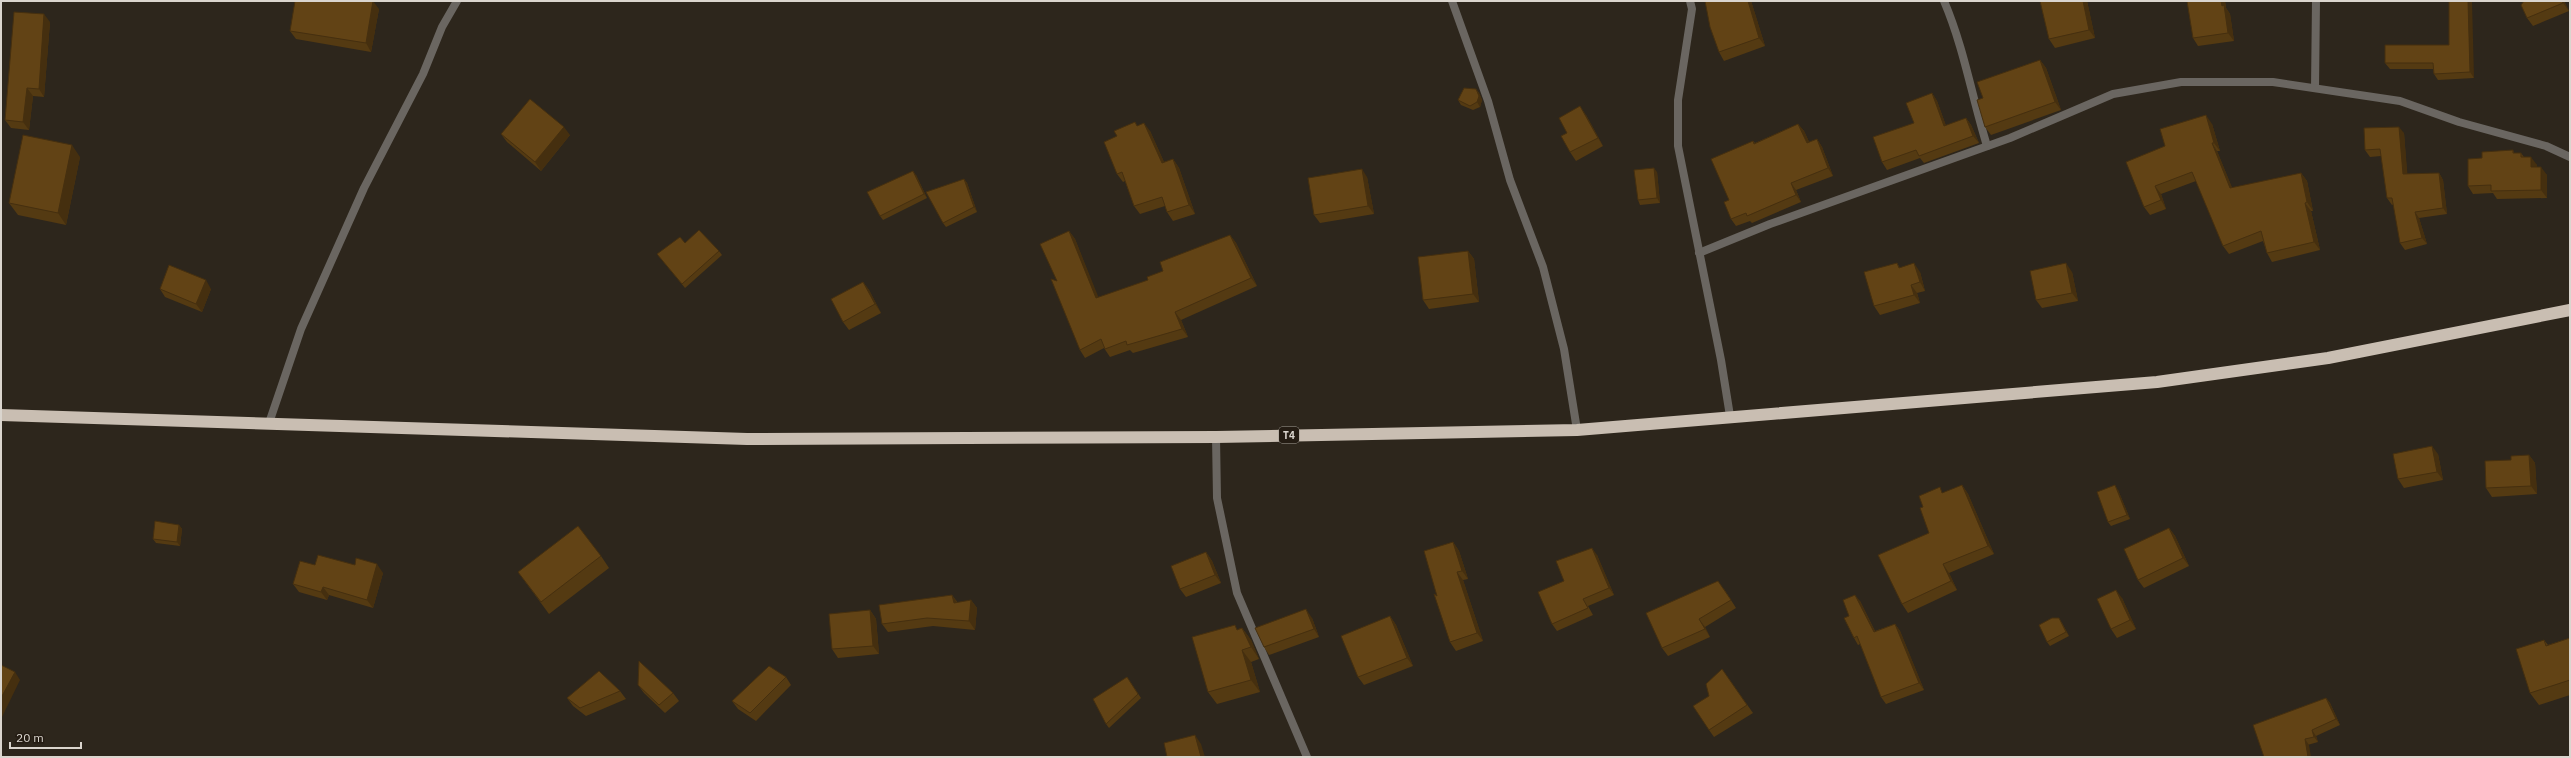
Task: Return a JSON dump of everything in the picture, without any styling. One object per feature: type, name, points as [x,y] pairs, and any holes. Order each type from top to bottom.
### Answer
[{"type":"highway","name":"T4","points":[[1,415],[269,423],[590,436],[747,439],[1216,437],[1578,430],[1730,416],[2157,382],[2328,358],[2570,310]]},
{"type":"street","points":[[269,423],[301,329],[364,188],[423,74],[442,27],[457,1]]},
{"type":"street","points":[[1452,1],[1488,101],[1510,180],[1543,267],[1564,349],[1578,430]]},
{"type":"street","points":[[1690,1],[1692,9],[1686,57],[1678,100],[1678,146],[1721,360],[1730,416]]},
{"type":"street","points":[[1944,1],[1958,34],[1977,114],[1987,146]]},
{"type":"street","points":[[2315,88],[2316,1]]},
{"type":"street","points":[[1699,253],[1770,224],[1987,146],[2070,114],[2113,94],[2173,84],[2273,82],[2400,101],[2459,122],[2546,146],[2570,157]]},
{"type":"street","points":[[1216,437],[1217,498],[1237,593],[1307,757]]},
{"type":"building","points":[[295,1],[373,1],[366,43],[290,31]]},
{"type":"building","points":[[1705,1],[1748,1],[1759,38],[1719,52],[1710,27]]},
{"type":"building","points":[[2040,1],[2083,1],[2089,30],[2049,39]]},
{"type":"building","points":[[2187,1],[2221,1],[2222,6],[2224,5],[2228,33],[2193,38]]},
{"type":"building","points":[[2449,1],[2468,1],[2470,72],[2434,74],[2433,63],[2385,63],[2385,45],[2449,45]]},
{"type":"building","points":[[2524,1],[2562,1],[2563,3],[2527,18],[2521,5]]},
{"type":"building","points":[[14,12],[44,14],[39,89],[27,88],[23,122],[5,120]]},
{"type":"building","points":[[2040,60],[2055,102],[1985,127],[1977,100],[1983,98],[1977,82]]},
{"type":"building","points":[[1464,88],[1476,89],[1479,96],[1477,102],[1470,106],[1458,100]]},
{"type":"building","points":[[1932,93],[1944,126],[1966,118],[1973,136],[1919,156],[1916,150],[1882,162],[1873,137],[1914,123],[1906,103]]},
{"type":"building","points":[[530,99],[564,127],[535,162],[501,134]]},
{"type":"building","points":[[1580,106],[1598,138],[1570,152],[1561,136],[1567,133],[1559,118]]},
{"type":"building","points":[[2206,115],[2214,143],[2212,143],[2230,188],[2301,173],[2307,202],[2305,203],[2314,242],[2267,253],[2261,231],[2223,246],[2192,172],[2155,186],[2161,200],[2144,207],[2126,162],[2165,146],[2160,129]]},
{"type":"building","points":[[1135,122],[1137,126],[1144,123],[1162,163],[1173,159],[1189,205],[1167,212],[1162,197],[1134,206],[1122,172],[1117,174],[1104,142],[1117,136],[1114,131]]},
{"type":"building","points":[[1798,124],[1807,143],[1817,139],[1828,168],[1791,183],[1796,195],[1747,216],[1746,213],[1731,219],[1724,202],[1729,200],[1711,159],[1753,141],[1754,144]]},
{"type":"building","points":[[2399,127],[2403,174],[2439,173],[2443,208],[2415,212],[2422,238],[2400,243],[2392,198],[2387,198],[2380,149],[2365,150],[2364,128]]},
{"type":"building","points":[[23,135],[72,145],[58,213],[9,203]]},
{"type":"building","points":[[2513,150],[2513,153],[2521,153],[2521,157],[2531,157],[2531,167],[2541,167],[2541,190],[2491,191],[2491,185],[2468,186],[2468,159],[2482,158],[2482,152]]},
{"type":"building","points":[[1654,168],[1657,198],[1638,200],[1634,170]]},
{"type":"building","points":[[1362,169],[1368,206],[1314,215],[1308,178]]},
{"type":"building","points":[[913,171],[924,194],[880,216],[867,192]]},
{"type":"building","points":[[964,179],[974,207],[943,223],[926,192]]},
{"type":"building","points":[[699,230],[719,251],[682,284],[657,254],[680,237],[685,243]]},
{"type":"building","points":[[1069,231],[1096,298],[1148,280],[1147,277],[1163,271],[1160,262],[1230,235],[1251,278],[1175,312],[1182,329],[1127,345],[1126,341],[1105,349],[1101,339],[1080,350],[1051,279],[1057,281],[1040,244]]},
{"type":"building","points":[[1468,251],[1473,294],[1423,300],[1418,257]]},
{"type":"building","points":[[1897,263],[1899,268],[1914,263],[1920,282],[1911,285],[1914,295],[1874,306],[1864,272]]},
{"type":"building","points":[[2066,263],[2072,293],[2036,300],[2030,271]]},
{"type":"building","points":[[169,265],[206,280],[196,304],[160,289]]},
{"type":"building","points":[[863,282],[875,304],[843,322],[831,299]]},
{"type":"building","points":[[2432,446],[2437,472],[2398,479],[2393,454]]},
{"type":"building","points":[[2529,455],[2531,486],[2486,488],[2485,461],[2511,460],[2511,456]]},
{"type":"building","points":[[1962,485],[1988,546],[1943,564],[1951,581],[1902,604],[1878,555],[1929,533],[1920,508],[1923,507],[1919,496],[1940,487],[1942,493]]},
{"type":"building","points":[[2115,485],[2127,515],[2108,522],[2097,492]]},
{"type":"building","points":[[155,521],[179,525],[177,542],[153,539]]},
{"type":"building","points":[[578,526],[601,556],[541,602],[518,572]]},
{"type":"building","points":[[2169,528],[2183,558],[2138,580],[2124,549]]},
{"type":"building","points":[[1453,542],[1462,571],[1457,572],[1477,633],[1450,642],[1434,594],[1437,596],[1424,551]]},
{"type":"building","points":[[1592,548],[1609,588],[1583,599],[1588,608],[1552,624],[1538,592],[1564,581],[1556,561]]},
{"type":"building","points":[[1206,552],[1215,575],[1180,589],[1171,566]]},
{"type":"building","points":[[318,555],[355,565],[356,558],[377,564],[367,600],[323,587],[321,592],[293,584],[300,561],[315,565]]},
{"type":"building","points":[[1718,581],[1731,600],[1699,619],[1705,629],[1662,648],[1646,613]]},
{"type":"building","points":[[2116,590],[2130,620],[2111,629],[2097,599]]},
{"type":"building","points":[[952,595],[954,603],[971,600],[969,621],[927,618],[882,624],[879,605]]},
{"type":"building","points":[[1855,595],[1874,632],[1895,624],[1919,683],[1881,697],[1857,636],[1854,638],[1844,618],[1849,616],[1843,600]]},
{"type":"building","points":[[1306,609],[1314,629],[1264,647],[1255,628]]},
{"type":"building","points":[[870,610],[873,646],[832,649],[829,614]]},
{"type":"building","points":[[1390,616],[1407,658],[1358,677],[1341,636]]},
{"type":"building","points":[[2052,618],[2059,618],[2066,632],[2047,642],[2039,625]]},
{"type":"building","points":[[1235,625],[1237,630],[1242,628],[1251,647],[1242,650],[1251,680],[1208,692],[1192,637]]},
{"type":"building","points":[[2570,638],[2570,680],[2530,693],[2516,649],[2544,640],[2546,646]]},
{"type":"building","points":[[639,661],[673,693],[659,705],[638,685]]},
{"type":"building","points":[[1,665],[15,672],[1,698]]},
{"type":"building","points":[[769,666],[786,677],[750,713],[732,701]]},
{"type":"building","points":[[1722,669],[1747,705],[1709,730],[1693,706],[1709,696],[1706,684]]},
{"type":"building","points":[[599,671],[620,691],[580,708],[567,698]]},
{"type":"building","points":[[1127,677],[1138,694],[1106,724],[1093,699]]},
{"type":"building","points":[[2326,698],[2336,719],[2312,730],[2314,737],[2305,739],[2308,757],[2264,757],[2253,725]]},
{"type":"building","points":[[1195,735],[1201,757],[1167,757],[1164,743]]}]
